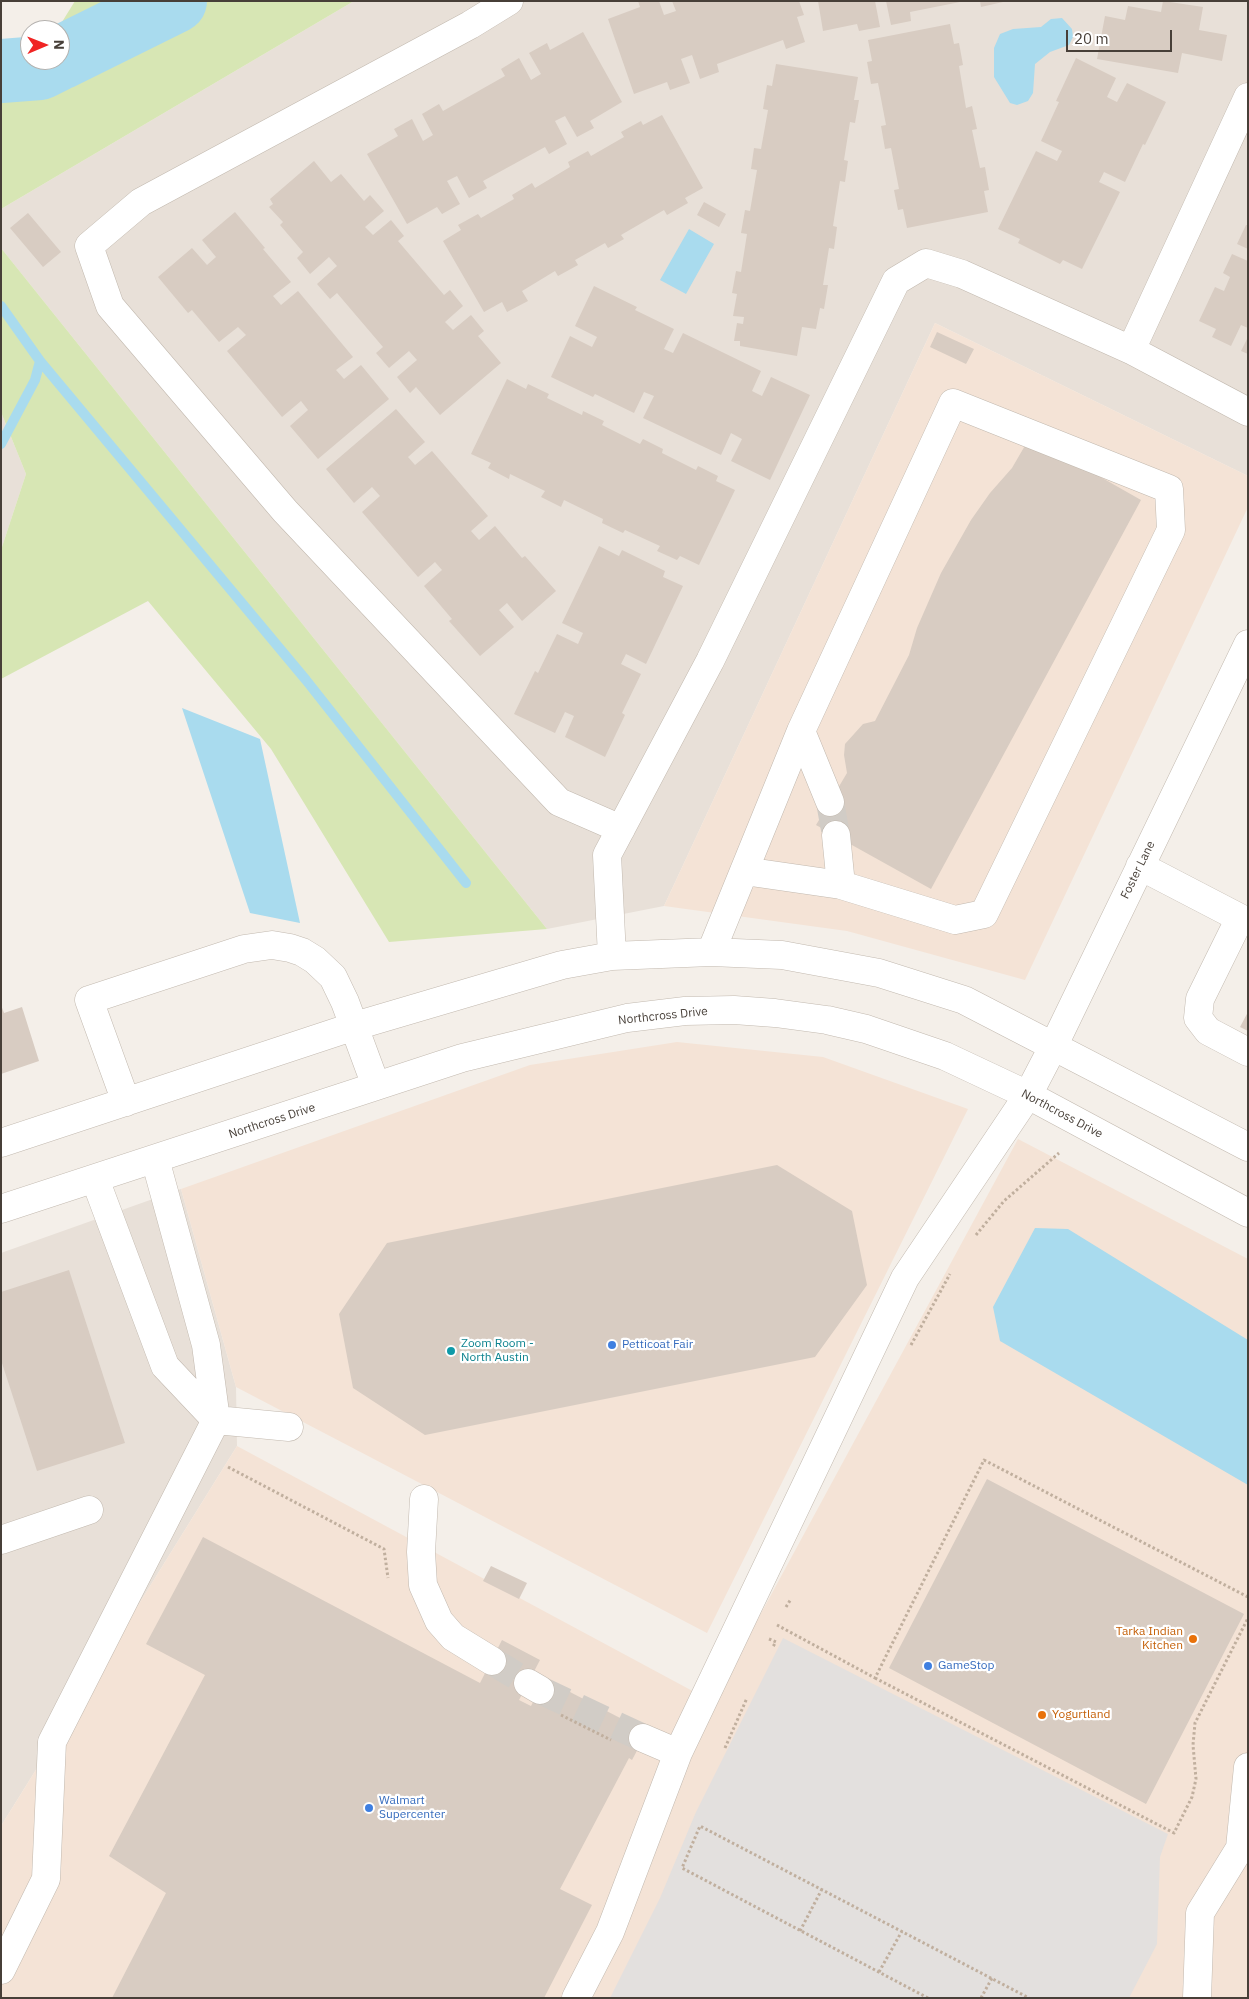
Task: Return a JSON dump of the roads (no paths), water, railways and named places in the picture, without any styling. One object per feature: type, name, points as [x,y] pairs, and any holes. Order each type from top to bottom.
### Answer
[{"type":"street","points":[[509,1],[470,25],[141,202],[89,246],[110,306],[285,511],[559,802],[621,829]]},
{"type":"street","points":[[1131,350],[1248,97]]},
{"type":"street","points":[[612,956],[607,855],[710,661],[896,281],[926,263],[962,274],[1131,350],[1248,412]]},
{"type":"street","points":[[711,952],[801,731],[954,404],[1169,490],[1171,530],[984,914],[955,920],[841,885],[744,871]]},
{"type":"street","name":"Foster Lane","points":[[576,1998],[610,1932],[678,1753],[905,1278],[1028,1096],[1248,644]]},
{"type":"street","points":[[801,731],[830,802]]},
{"type":"street","points":[[836,835],[841,885]]},
{"type":"street","points":[[1140,866],[1240,918],[1200,999],[1198,1018],[1208,1031],[1248,1052]]},
{"type":"street","points":[[126,1102],[89,1000],[244,949],[272,945],[290,948],[315,960],[333,977],[346,1002],[376,1086]]},
{"type":"street","points":[[1,1143],[355,1026],[562,966],[612,956],[711,952],[782,956],[879,973],[964,1000],[1248,1147]]},
{"type":"street","name":"Northcross Drive","points":[[1,1209],[462,1058],[627,1018],[685,1011],[734,1010],[810,1018],[866,1029],[945,1056],[1028,1096],[1248,1213]]},
{"type":"street","points":[[1,1970],[46,1879],[52,1742],[216,1420],[206,1345],[156,1159]]},
{"type":"street","points":[[95,1179],[165,1366],[216,1420],[289,1428]]},
{"type":"street","points":[[424,1499],[421,1552],[423,1585],[439,1621],[453,1637],[492,1661]]},
{"type":"street","points":[[1,1540],[89,1510]]},
{"type":"street","points":[[643,1738],[678,1753]]},
{"type":"street","points":[[1197,1998],[1200,1913],[1240,1848],[1248,1767]]},
{"type":"water","points":[[1062,18],[1072,29],[1073,37],[1069,45],[1050,52],[1035,64],[1033,93],[1028,101],[1017,105],[1010,103],[994,77],[994,48],[1000,34],[1013,29],[1041,27],[1051,19]]},
{"type":"water","points":[[689,229],[714,244],[686,294],[660,280]]},
{"type":"water","points":[[182,708],[260,739],[300,923],[250,913]]},
{"type":"water","points":[[1035,1228],[1068,1229],[1248,1340],[1248,1485],[1000,1341],[993,1307]]},
{"type":"waterway","points":[[70,53],[175,1]]},
{"type":"waterway","points":[[1,71],[20,70]]},
{"type":"waterway","points":[[1,306],[40,361],[35,380],[1,444]]},
{"type":"waterway","points":[[40,361],[306,680],[466,883]]},
{"type":"tunnel","points":[[830,802],[836,835]]},
{"type":"tunnel","points":[[492,1661],[528,1683]]},
{"type":"tunnel","points":[[540,1690],[643,1738]]},
{"type":"place","name":"Petticoat Fair","points":[[612,1345]]},
{"type":"place","name":"Zoom Room - North Austin","points":[[451,1351]]},
{"type":"place","name":"Tarka Indian Kitchen","points":[[1193,1639]]},
{"type":"place","name":"GameStop","points":[[928,1666]]},
{"type":"place","name":"Yogurtland","points":[[1042,1715]]},
{"type":"place","name":"Walmart Supercenter","points":[[369,1808]]}]
